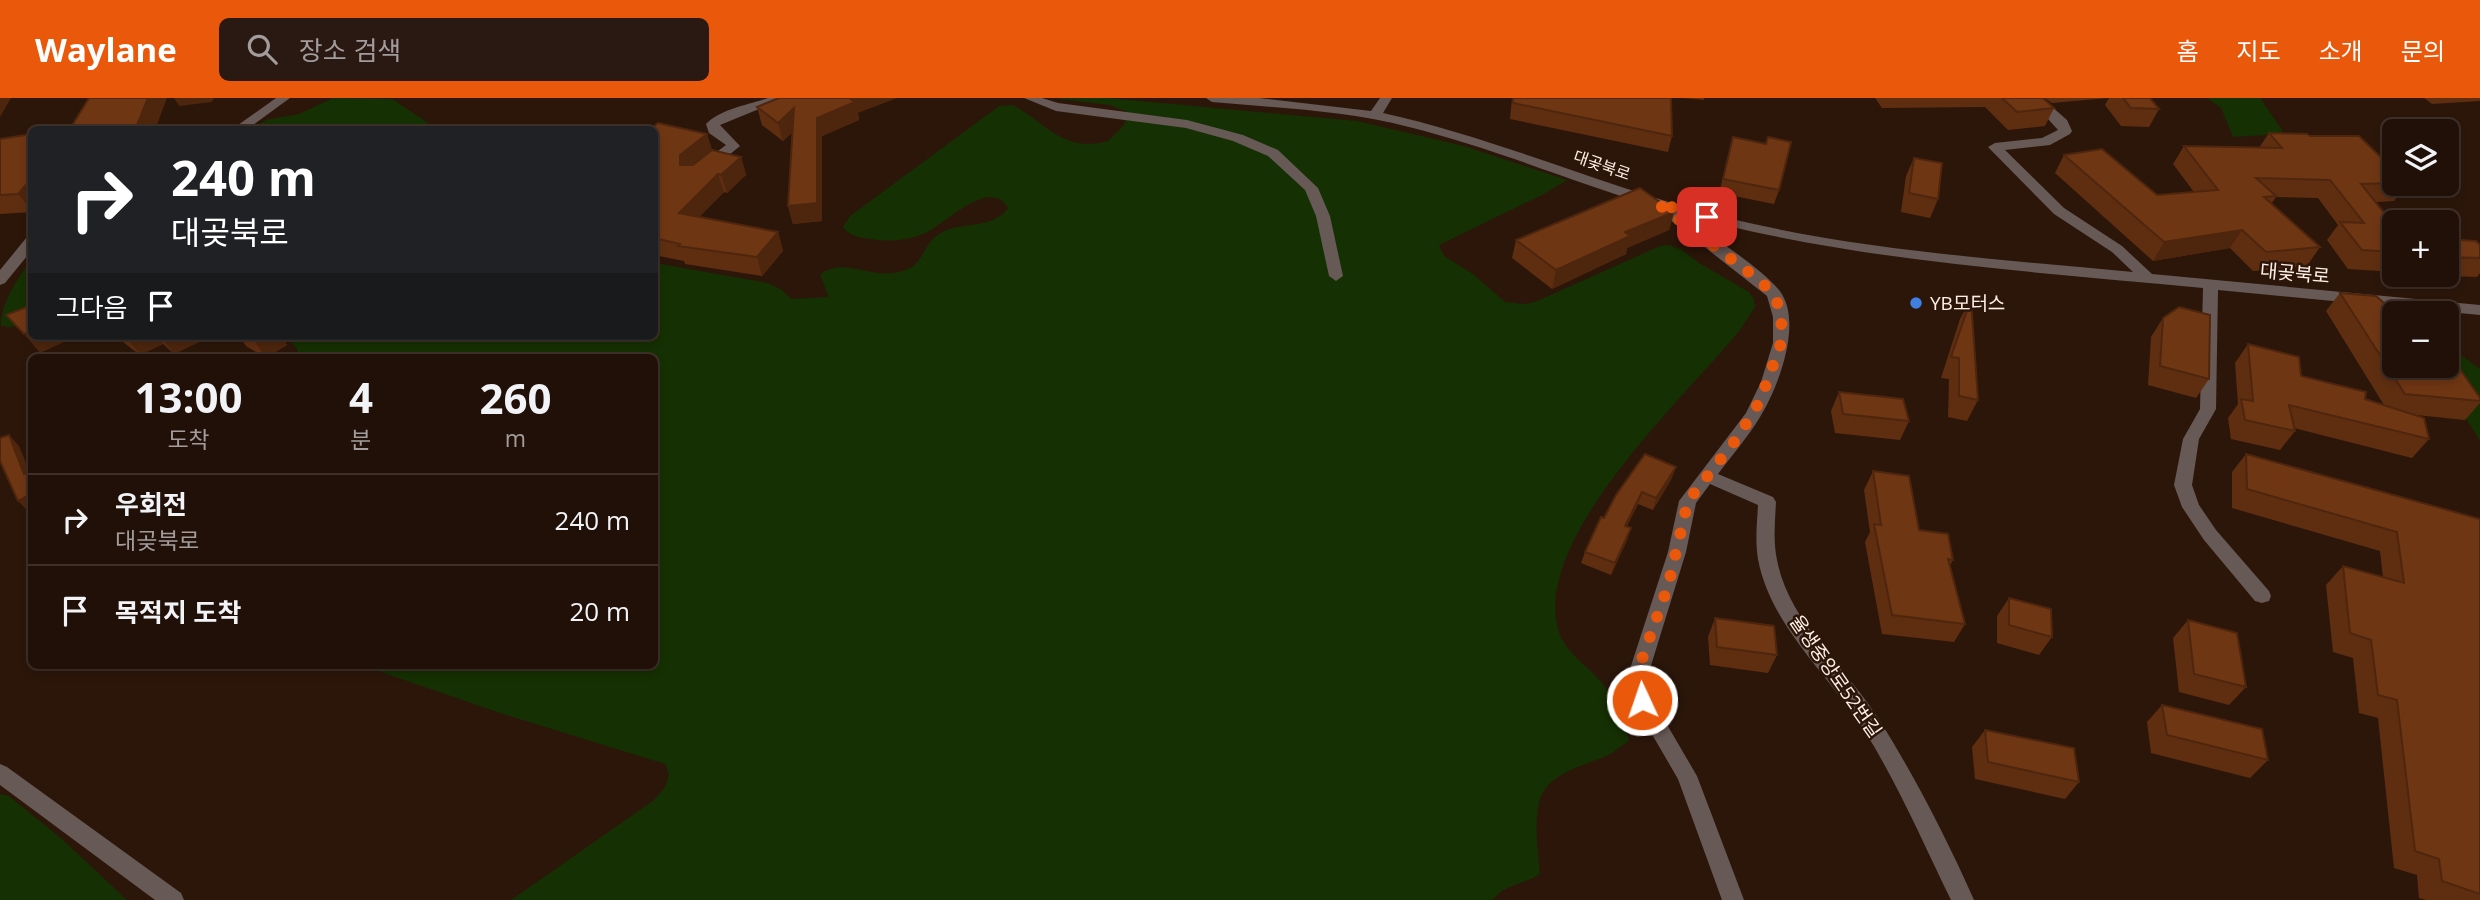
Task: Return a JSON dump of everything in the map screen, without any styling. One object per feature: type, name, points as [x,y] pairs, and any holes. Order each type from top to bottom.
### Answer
[{"type":"street","points":[[243,126],[284,98]]},
{"type":"street","points":[[692,178],[733,146],[728,139],[714,130],[713,124],[721,118],[780,98]]},
{"type":"street","points":[[1030,98],[1056,107],[1187,124],[1238,138],[1273,153],[1311,188],[1323,216],[1336,276]]},
{"type":"street","name":"대곶북로","points":[[1212,98],[1243,99],[1375,116],[1477,142],[1657,203],[1732,224],[1822,243],[1896,254],[2480,310]]},
{"type":"street","points":[[1375,116],[1386,98]]},
{"type":"street","points":[[2035,98],[2062,123],[2065,131],[2045,142],[1995,147],[2059,211],[2117,249],[2148,278]]},
{"type":"street","points":[[1657,203],[1763,283],[1774,294],[1781,317],[1781,343],[1760,401],[1738,437],[1688,501],[1668,586],[1642,659],[1639,686],[1642,700],[1687,776],[1734,900]]},
{"type":"street","points":[[0,280],[28,245]]},
{"type":"street","points":[[2211,284],[2208,409],[2192,439],[2183,485],[2191,507],[2210,535],[2262,596]]},
{"type":"street","name":"율생중앙로52번길","points":[[1707,476],[1766,502],[1765,536],[1769,565],[1779,592],[1870,722],[1963,900]]},
{"type":"street","points":[[0,774],[173,900]]},
{"type":"green space","points":[[333,98],[392,99],[432,126],[257,126],[266,120],[299,114]]},
{"type":"green space","points":[[1053,98],[1108,98],[1357,121],[1464,146],[1567,180],[1439,245],[1444,256],[1473,274],[1505,302],[1535,302],[1660,246],[1669,245],[1682,250],[1749,292],[1754,299],[1755,307],[1740,330],[1650,431],[1617,473],[1588,515],[1566,558],[1556,598],[1560,635],[1568,648],[1607,689],[1629,740],[1612,753],[1559,777],[1543,792],[1537,821],[1540,874],[1502,891],[1493,900],[511,900],[654,800],[665,787],[669,774],[665,764],[500,713],[373,669],[658,669],[658,354],[296,354],[298,350],[289,340],[658,340],[658,264],[768,283],[782,290],[791,299],[829,297],[820,275],[828,270],[845,267],[883,273],[903,271],[917,263],[928,245],[939,234],[957,227],[993,220],[1008,208],[1000,200],[990,197],[979,200],[925,233],[898,240],[859,237],[848,233],[843,227],[850,216],[999,106],[1013,105],[1067,140],[1092,144],[1108,141],[1124,125],[1128,112],[1109,105]]},
{"type":"green space","points":[[2207,98],[2260,98],[2282,130],[2281,134],[2233,137],[2221,108]]},
{"type":"green space","points":[[28,264],[28,322],[11,327],[1,326],[7,299]]},
{"type":"green space","points":[[2459,353],[2480,369],[2480,441],[2441,378],[2459,378]]},
{"type":"green space","points":[[0,794],[9,796],[63,840],[127,900],[0,900]]},
{"type":"building","points":[[89,98],[148,98],[137,126],[72,126]]},
{"type":"building","points":[[779,98],[849,98],[855,102],[817,118],[817,203],[788,206],[794,108],[778,123],[757,107]]},
{"type":"building","points":[[1513,98],[1671,98],[1672,136],[1513,103]]},
{"type":"building","points":[[2002,98],[2043,98],[2054,108],[2017,112]]},
{"type":"building","points":[[2123,98],[2150,98],[2159,109],[2131,108]]},
{"type":"building","points":[[658,123],[707,134],[680,155],[680,165],[693,165],[712,150],[741,157],[721,175],[718,174],[679,213],[778,232],[757,257],[678,246],[680,244],[658,239],[658,126],[654,126]]},
{"type":"building","points":[[2269,133],[2359,136],[2382,158],[2382,183],[2361,184],[2382,210],[2382,251],[2362,250],[2340,222],[2364,223],[2330,180],[2256,178],[2276,196],[2264,197],[2320,247],[2266,252],[2242,230],[2164,242],[2064,155],[2102,149],[2157,195],[2218,190],[2184,146],[2282,148]]},
{"type":"building","points":[[28,135],[28,183],[18,194],[0,195],[0,139]]},
{"type":"building","points":[[1733,137],[1766,144],[1768,137],[1791,142],[1779,190],[1723,179]]},
{"type":"building","points":[[1914,158],[1942,163],[1938,199],[1909,193]]},
{"type":"building","points":[[1640,188],[1674,212],[1625,232],[1630,236],[1556,270],[1516,240]]},
{"type":"building","points":[[2459,240],[2476,241],[2480,245],[2480,258],[2459,257]]},
{"type":"building","points":[[2340,293],[2376,296],[2382,301],[2382,358]]},
{"type":"building","points":[[1971,299],[1978,400],[1959,396],[1959,358],[1951,357]]},
{"type":"building","points":[[28,307],[28,332],[24,334],[6,315]]},
{"type":"building","points":[[2179,307],[2210,315],[2209,379],[2160,366],[2163,318]]},
{"type":"building","points":[[2248,344],[2299,357],[2301,376],[2366,392],[2365,399],[2424,418],[2429,439],[2289,405],[2295,431],[2245,420],[2241,399],[2253,401]]},
{"type":"building","points":[[2459,368],[2480,401],[2405,394],[2395,378],[2459,378]]},
{"type":"building","points":[[1839,392],[1903,399],[1909,421],[1843,414]]},
{"type":"building","points":[[9,435],[24,474],[28,472],[28,496],[18,501],[0,461],[0,438]]},
{"type":"building","points":[[1645,454],[1676,467],[1656,498],[1642,492],[1625,526],[1631,528],[1615,563],[1585,552],[1601,517],[1604,518],[1616,495]]},
{"type":"building","points":[[2246,454],[2480,519],[2480,894],[2442,881],[2439,859],[2415,851],[2397,700],[2378,695],[2371,640],[2350,633],[2343,566],[2404,583],[2397,532],[2247,489]]},
{"type":"building","points":[[1873,471],[1909,476],[1919,530],[1948,534],[1953,560],[1948,559],[1965,624],[1892,615],[1874,524],[1881,525]]},
{"type":"building","points":[[2009,598],[2051,609],[2052,637],[2009,625]]},
{"type":"building","points":[[1715,618],[1774,626],[1777,655],[1717,647]]},
{"type":"building","points":[[2188,620],[2237,633],[2246,687],[2194,674]]},
{"type":"building","points":[[2162,705],[2262,729],[2268,760],[2167,735]]},
{"type":"building","points":[[1985,730],[2074,748],[2079,782],[1988,762]]},
{"type":"place","name":"YB모터스","points":[[1916,303]]},
{"type":"route","points":[[1642,700],[1639,686],[1642,659],[1668,586],[1688,501],[1753,415],[1769,382],[1781,343],[1781,317],[1774,294],[1748,270],[1657,203],[1707,217]]}]
